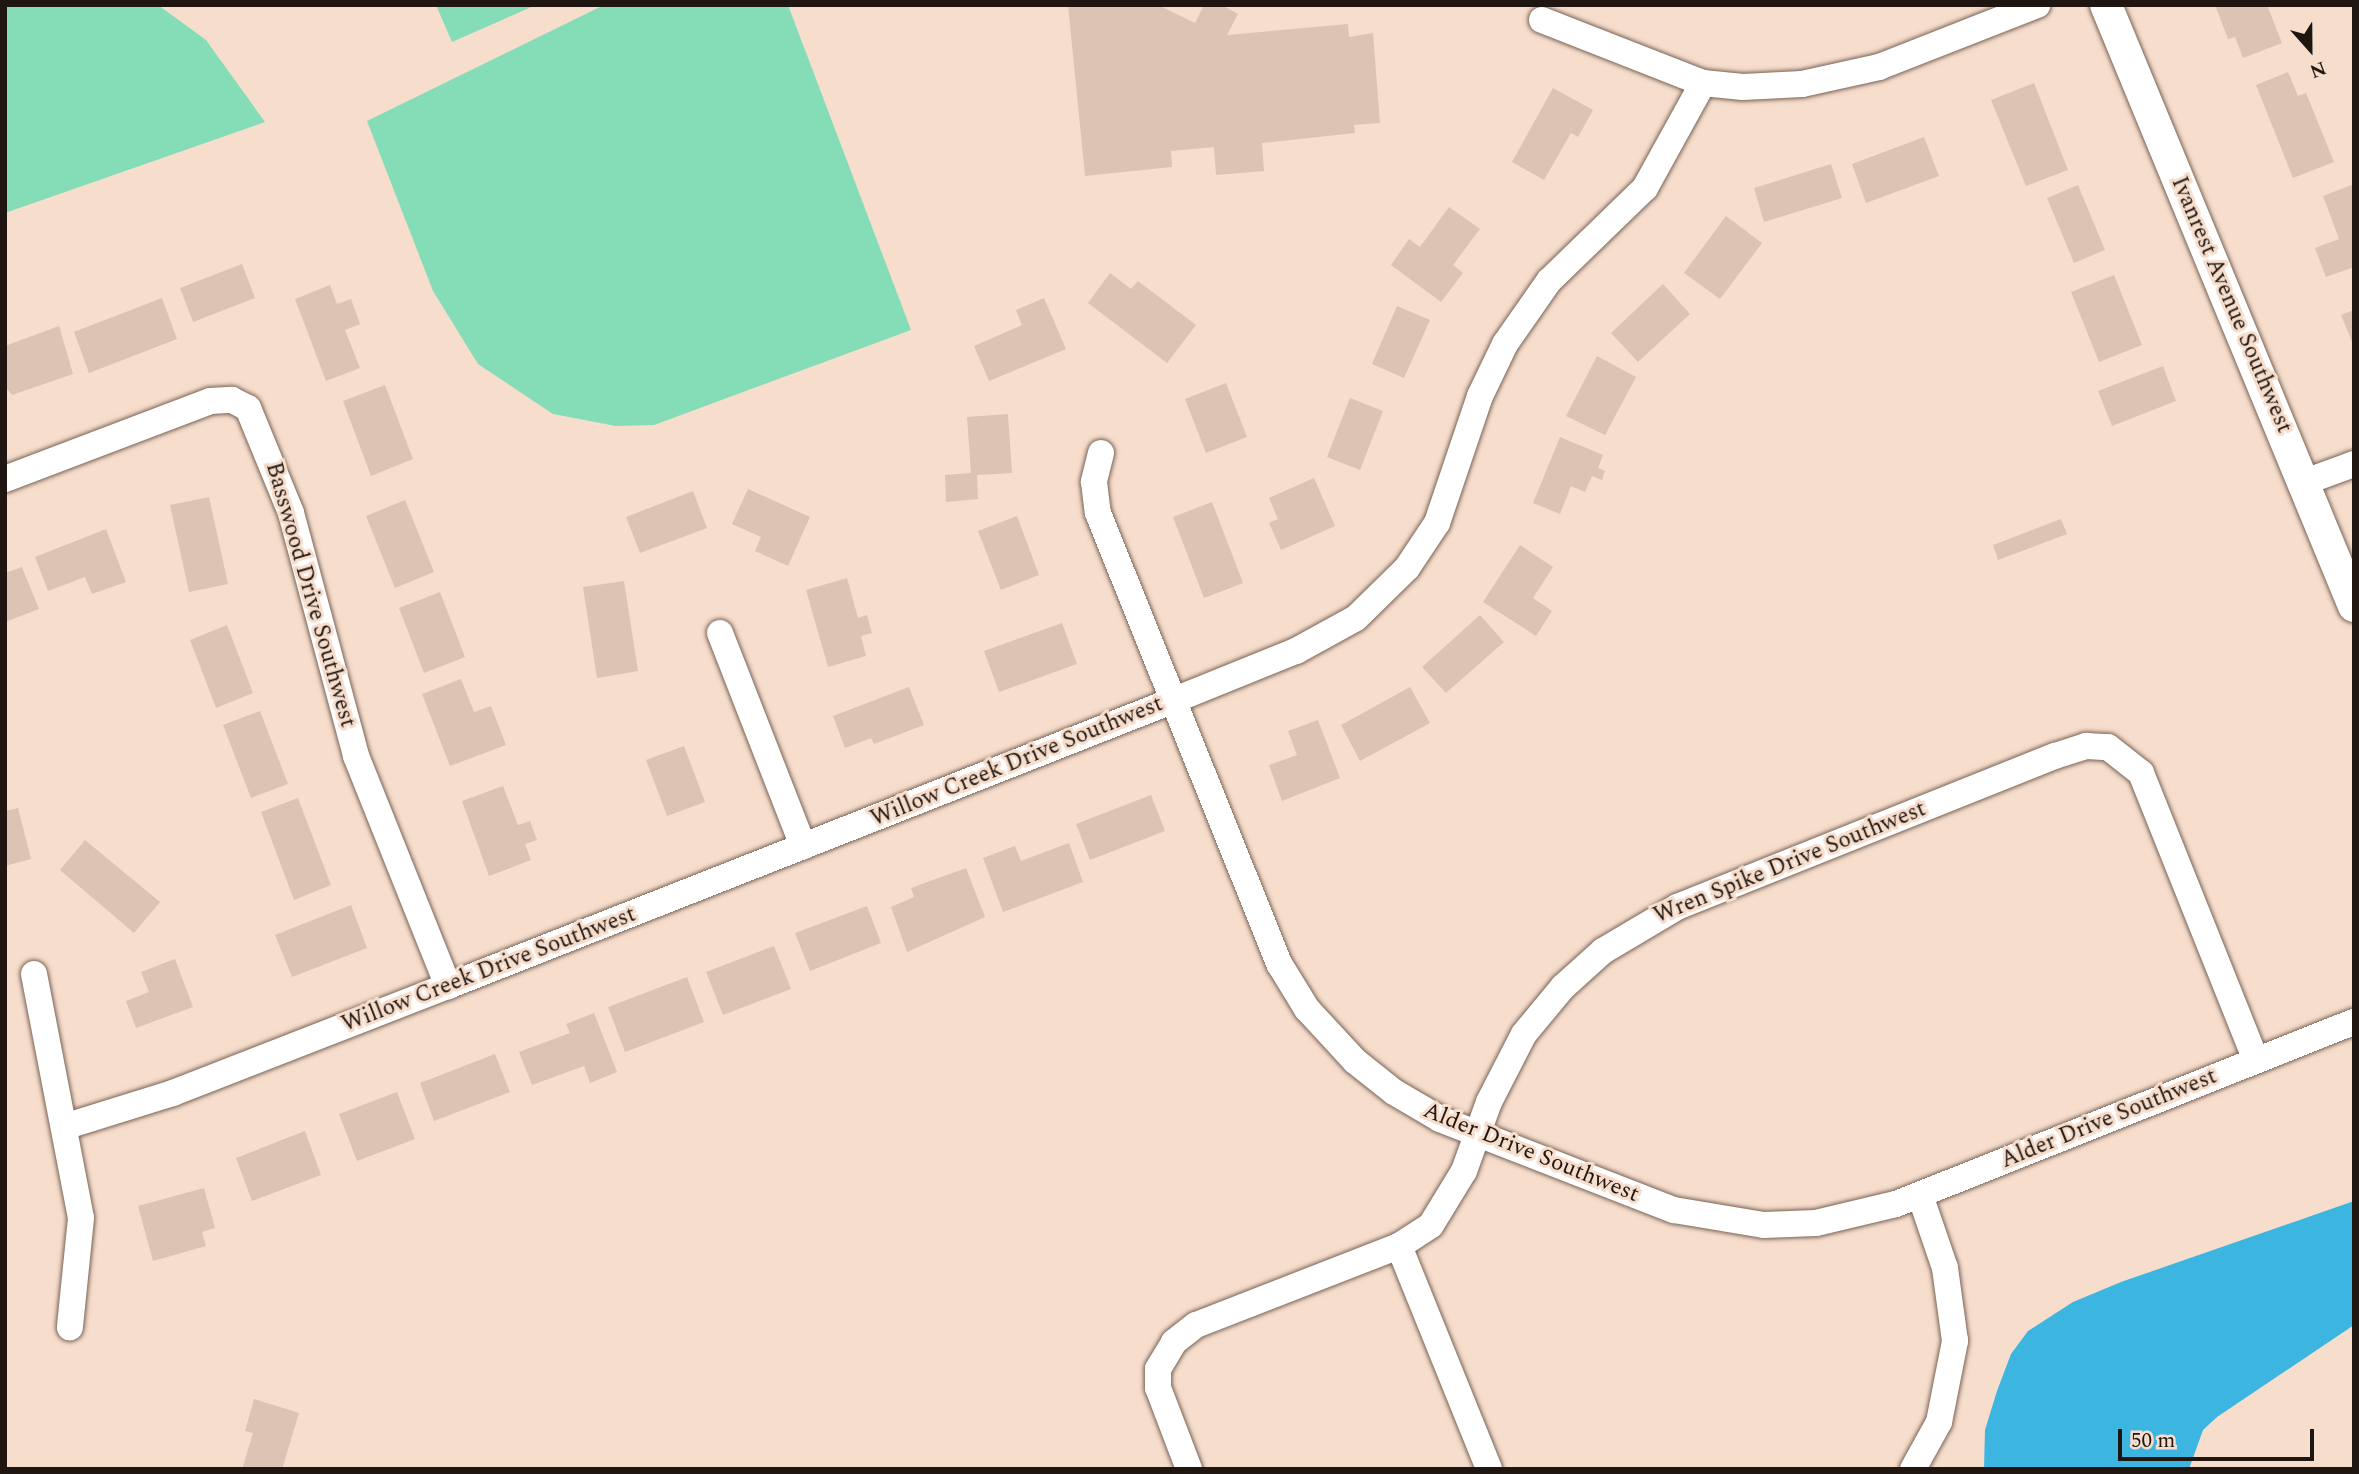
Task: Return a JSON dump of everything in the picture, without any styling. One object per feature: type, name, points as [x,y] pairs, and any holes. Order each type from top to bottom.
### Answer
[{"type":"street","points":[[1542,20],[1703,83],[1802,84],[1879,67],[2037,5]]},
{"type":"street","name":"Ivanrest Avenue Southwest","points":[[2106,5],[2354,606]]},
{"type":"street","name":"Willow Creek Drive Southwest","points":[[67,1126],[173,1093],[448,986],[1172,701],[1334,632],[1364,612],[1407,568],[1448,499],[1480,396],[1505,344],[1549,281],[1645,188],[1703,83]]},
{"type":"street","name":"Basswood Drive Southwest","points":[[5,480],[210,401],[232,400],[248,408],[288,503],[356,756],[448,986]]},
{"type":"street","name":"Alder Drive Southwest","points":[[1101,453],[1094,482],[1098,513],[1262,928],[1307,1009],[1373,1077],[1415,1106],[1478,1135],[1674,1210],[1732,1222],[1816,1223],[1920,1195],[2354,1022]]},
{"type":"street","points":[[2305,482],[2354,464]]},
{"type":"street","points":[[720,633],[803,846]]},
{"type":"street","name":"Wren Spike Drive Southwest","points":[[1189,1469],[1158,1388],[1166,1353],[1196,1325],[1399,1246],[1431,1225],[1449,1203],[1498,1081],[1534,1020],[1582,968],[1624,935],[1708,894],[2055,756],[2086,746],[2118,750],[2147,784],[2256,1059]]},
{"type":"street","points":[[34,974],[67,1126],[82,1218],[70,1327]]},
{"type":"street","points":[[1913,1469],[1942,1413],[1955,1340],[1945,1268],[1920,1195]]},
{"type":"street","points":[[1399,1246],[1489,1469]]},
{"type":"green space","points":[[5,5],[158,5],[206,40],[265,122],[5,213]]},
{"type":"green space","points":[[436,5],[536,5],[452,42]]},
{"type":"green space","points":[[604,5],[788,5],[911,330],[654,425],[616,426],[553,414],[478,364],[433,291],[367,121]]},
{"type":"water","points":[[2354,1201],[2354,1325],[2217,1417],[2203,1430],[2189,1469],[1984,1469],[1985,1430],[1997,1391],[2011,1354],[2028,1331],[2073,1302],[2121,1282]]},
{"type":"building","points":[[1068,5],[1158,5],[1195,23],[1204,5],[1222,5],[1238,14],[1227,35],[1348,24],[1349,37],[1373,33],[1380,123],[1354,125],[1355,133],[1262,143],[1264,171],[1216,175],[1214,147],[1171,151],[1172,167],[1085,176]]},
{"type":"building","points":[[2215,5],[2267,5],[2282,43],[2243,58],[2235,37],[2228,39]]},
{"type":"building","points":[[2288,72],[2298,96],[2306,93],[2334,162],[2293,178],[2256,85]]},
{"type":"building","points":[[2034,83],[2068,170],[2026,186],[1991,100]]},
{"type":"building","points":[[1553,88],[1593,110],[1578,137],[1571,133],[1544,180],[1512,162]]},
{"type":"building","points":[[1924,137],[1939,176],[1866,203],[1852,164]]},
{"type":"building","points":[[1831,164],[1842,198],[1764,222],[1754,188]]},
{"type":"building","points":[[2354,184],[2354,267],[2326,277],[2315,248],[2339,239],[2323,196]]},
{"type":"building","points":[[2078,185],[2105,250],[2074,263],[2047,198]]},
{"type":"building","points":[[1449,207],[1480,229],[1453,265],[1463,273],[1441,302],[1391,265],[1409,239],[1420,247]]},
{"type":"building","points":[[1726,216],[1762,243],[1720,299],[1684,273]]},
{"type":"building","points":[[242,264],[255,298],[193,322],[180,288]]},
{"type":"building","points":[[1110,273],[1131,289],[1138,281],[1196,325],[1167,363],[1088,303]]},
{"type":"building","points":[[2114,275],[2142,345],[2099,362],[2071,292]]},
{"type":"building","points":[[1663,284],[1690,314],[1638,362],[1611,333]]},
{"type":"building","points":[[330,285],[337,304],[351,299],[360,324],[345,330],[360,368],[326,381],[295,299]]},
{"type":"building","points":[[162,298],[177,339],[89,373],[74,332]]},
{"type":"building","points":[[1044,298],[1066,349],[989,381],[974,346],[1022,325],[1016,310]]},
{"type":"building","points":[[1397,306],[1430,320],[1404,378],[1372,364]]},
{"type":"building","points":[[2354,310],[2354,347],[2341,315]]},
{"type":"building","points":[[59,326],[73,374],[12,395],[5,386],[5,346]]},
{"type":"building","points":[[1597,356],[1636,377],[1605,435],[1566,416]]},
{"type":"building","points":[[2163,366],[2176,401],[2112,426],[2098,391]]},
{"type":"building","points":[[1226,383],[1247,437],[1206,453],[1185,399]]},
{"type":"building","points":[[385,385],[413,459],[371,476],[343,401]]},
{"type":"building","points":[[1350,398],[1383,411],[1360,470],[1327,457]]},
{"type":"building","points":[[1008,414],[1012,473],[977,475],[978,499],[946,502],[945,475],[971,473],[967,417]]},
{"type":"building","points":[[1560,437],[1603,455],[1598,468],[1605,471],[1602,480],[1592,476],[1585,492],[1571,486],[1560,514],[1533,503]]},
{"type":"building","points":[[1314,478],[1335,526],[1281,550],[1269,523],[1278,519],[1269,498]]},
{"type":"building","points":[[748,489],[810,517],[788,566],[755,551],[761,537],[732,524]]},
{"type":"building","points":[[693,491],[707,528],[640,553],[626,517]]},
{"type":"building","points":[[209,497],[228,584],[189,592],[170,505]]},
{"type":"building","points":[[405,500],[434,572],[395,588],[366,516]]},
{"type":"building","points":[[1212,502],[1243,583],[1204,598],[1173,517]]},
{"type":"building","points":[[1017,516],[1039,575],[1001,590],[978,531]]},
{"type":"building","points":[[2061,519],[2067,534],[1998,560],[1993,545]]},
{"type":"building","points":[[106,529],[126,582],[92,594],[85,577],[48,591],[35,557]]},
{"type":"building","points":[[1520,545],[1553,567],[1533,598],[1552,611],[1536,636],[1483,602]]},
{"type":"building","points":[[22,567],[39,609],[5,622],[5,573]]},
{"type":"building","points":[[847,578],[858,618],[867,615],[872,633],[861,636],[866,656],[828,667],[806,590]]},
{"type":"building","points":[[624,581],[638,671],[597,678],[583,587]]},
{"type":"building","points":[[440,592],[465,657],[424,673],[399,608]]},
{"type":"building","points":[[1480,615],[1504,642],[1446,693],[1422,667]]},
{"type":"building","points":[[1062,623],[1077,664],[999,692],[984,651]]},
{"type":"building","points":[[227,625],[253,693],[216,708],[190,640]]},
{"type":"building","points":[[461,679],[474,712],[491,706],[506,745],[450,766],[422,694]]},
{"type":"building","points":[[909,687],[924,725],[874,744],[871,738],[845,748],[833,716]]},
{"type":"building","points":[[1410,687],[1430,723],[1360,761],[1341,725]]},
{"type":"building","points":[[260,711],[288,784],[251,798],[223,725]]},
{"type":"building","points":[[1318,720],[1340,778],[1282,801],[1269,765],[1297,755],[1288,731]]},
{"type":"building","points":[[684,746],[705,802],[667,816],[646,760]]},
{"type":"building","points":[[503,786],[518,825],[530,821],[537,840],[525,844],[531,860],[489,876],[462,801]]},
{"type":"building","points":[[1151,795],[1165,831],[1090,860],[1076,824]]},
{"type":"building","points":[[298,798],[331,885],[294,900],[261,812]]},
{"type":"building","points":[[18,808],[31,859],[5,866],[5,811]]},
{"type":"building","points":[[85,840],[160,902],[134,933],[60,870]]},
{"type":"building","points":[[1069,843],[1083,882],[1003,912],[983,858],[1015,846],[1021,861]]},
{"type":"building","points":[[966,868],[985,917],[907,952],[891,907],[914,897],[911,888]]},
{"type":"building","points":[[351,905],[367,948],[292,977],[275,935]]},
{"type":"building","points":[[867,906],[881,943],[810,971],[795,933]]},
{"type":"building","points":[[774,946],[791,989],[723,1015],[706,972]]},
{"type":"building","points":[[175,959],[193,1007],[136,1028],[126,1001],[149,992],[141,972]]},
{"type":"building","points":[[687,977],[704,1022],[625,1052],[608,1007]]},
{"type":"building","points":[[594,1013],[617,1072],[590,1083],[584,1066],[532,1085],[519,1052],[570,1033],[566,1024]]},
{"type":"building","points":[[495,1054],[510,1092],[434,1121],[420,1083]]},
{"type":"building","points":[[397,1092],[415,1139],[357,1161],[339,1114]]},
{"type":"building","points":[[305,1131],[321,1175],[252,1201],[236,1158]]},
{"type":"building","points":[[204,1188],[215,1228],[202,1232],[206,1246],[153,1261],[138,1206]]},
{"type":"building","points":[[254,1399],[299,1413],[282,1469],[242,1469],[253,1433],[245,1431]]}]
